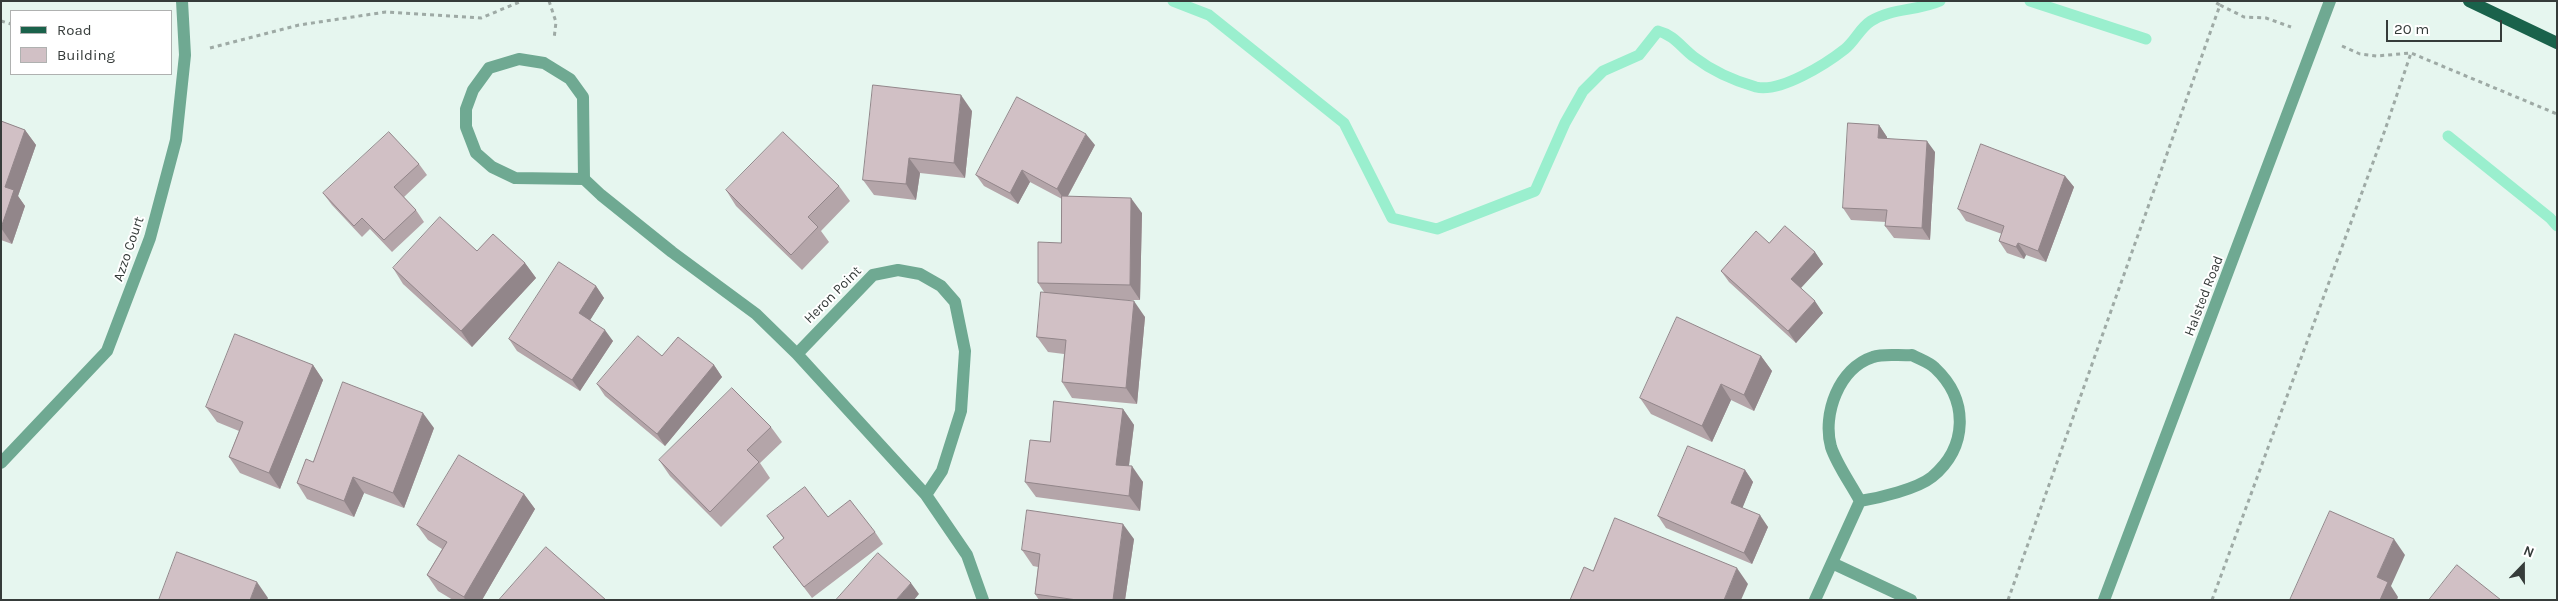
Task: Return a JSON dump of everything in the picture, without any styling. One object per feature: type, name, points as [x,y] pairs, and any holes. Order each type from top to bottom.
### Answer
[{"type":"main road","points":[[2469,1],[2557,43]]},
{"type":"street","name":"Azzo Court","points":[[1,463],[107,351],[150,238],[176,140],[185,55],[182,1]]},
{"type":"street","name":"Halsted Road","points":[[2104,600],[2330,1]]},
{"type":"street","points":[[584,179],[583,97],[570,79],[544,64],[518,59],[488,68],[473,90],[466,109],[466,127],[476,153],[492,167],[515,178],[584,179],[672,252],[756,314],[797,354],[926,495],[967,555],[983,600]]},
{"type":"street","name":"Heron Point","points":[[797,354],[873,275],[898,270],[920,274],[941,286],[956,302],[965,351],[961,411],[942,471],[926,495]]},
{"type":"street","points":[[1912,355],[1934,367],[1955,393],[1961,427],[1949,459],[1931,478],[1887,496],[1860,501],[1831,447],[1828,424],[1836,392],[1852,370],[1874,357],[1912,355]]},
{"type":"street","points":[[1815,600],[1860,501]]},
{"type":"street","points":[[1832,564],[1912,600]]},
{"type":"path","points":[[185,55],[299,25],[386,12],[481,18],[522,1]]},
{"type":"path","points":[[544,64],[555,37],[556,22],[549,1]]},
{"type":"path","points":[[2213,1],[2244,17],[2266,18],[2360,54],[2377,56],[2411,53],[2557,114]]},
{"type":"path","points":[[2008,600],[2220,5]]},
{"type":"path","points":[[2212,600],[2385,130],[2411,53]]},
{"type":"building","points":[[873,85],[961,95],[954,163],[909,158],[906,184],[863,180]]},
{"type":"building","points":[[1017,97],[1086,134],[1057,189],[1022,170],[1010,193],[976,175]]},
{"type":"building","points":[[1,121],[25,130],[5,187],[14,190],[1,228]]},
{"type":"building","points":[[1848,123],[1879,125],[1878,138],[1927,141],[1922,228],[1885,226],[1887,210],[1843,208]]},
{"type":"building","points":[[389,132],[419,164],[394,187],[416,210],[384,240],[362,218],[354,226],[323,193]]},
{"type":"building","points":[[783,132],[839,186],[808,217],[818,227],[791,255],[726,190]]},
{"type":"building","points":[[1981,144],[2065,176],[2038,251],[2018,243],[2016,247],[1999,241],[2004,226],[1958,209]]},
{"type":"building","points":[[1062,196],[1131,198],[1130,285],[1038,283],[1038,242],[1061,243]]},
{"type":"building","points":[[440,217],[477,251],[493,234],[525,263],[461,331],[393,268]]},
{"type":"building","points":[[1785,226],[1815,252],[1791,279],[1815,301],[1788,331],[1721,271],[1756,231],[1769,243]]},
{"type":"building","points":[[559,262],[596,286],[579,313],[605,330],[572,380],[509,339]]},
{"type":"building","points":[[1041,292],[1134,301],[1126,388],[1062,382],[1066,340],[1037,337]]},
{"type":"building","points":[[1677,317],[1761,356],[1744,395],[1721,384],[1702,426],[1640,398]]},
{"type":"building","points":[[235,334],[313,365],[269,473],[229,457],[243,422],[206,407]]},
{"type":"building","points":[[638,336],[662,356],[678,337],[714,365],[657,434],[597,384]]},
{"type":"building","points":[[343,382],[423,413],[393,493],[353,477],[344,501],[297,483],[306,459],[313,462]]},
{"type":"building","points":[[732,388],[771,427],[747,450],[759,462],[710,512],[659,460]]},
{"type":"building","points":[[1054,401],[1123,409],[1116,465],[1132,466],[1129,496],[1025,482],[1030,440],[1050,442]]},
{"type":"building","points":[[1688,446],[1745,470],[1731,503],[1760,515],[1744,553],[1658,516]]},
{"type":"building","points":[[459,455],[524,494],[464,597],[427,575],[447,542],[417,525]]},
{"type":"building","points":[[805,487],[828,517],[850,500],[875,532],[804,587],[773,547],[784,538],[767,516]]},
{"type":"building","points":[[1027,510],[1123,524],[1113,600],[1077,600],[1035,594],[1040,554],[1022,550]]},
{"type":"building","points":[[2330,511],[2394,539],[2377,577],[2388,582],[2380,600],[2290,600]]},
{"type":"building","points":[[1615,518],[1737,568],[1724,600],[1570,600],[1584,567],[1593,571]]},
{"type":"building","points":[[546,547],[606,600],[499,600]]},
{"type":"building","points":[[177,552],[257,582],[250,600],[159,600]]},
{"type":"building","points":[[878,553],[911,583],[896,600],[836,600]]},
{"type":"building","points":[[2457,565],[2501,600],[2429,600]]},
{"type":"waterway","points":[[1173,1],[1209,15],[1344,123],[1392,218],[1437,229],[1535,191],[1565,123],[1583,91],[1603,71],[1639,55],[1658,31],[1673,38],[1694,57],[1716,71],[1748,85],[1766,88],[1790,82],[1837,55],[1849,46],[1871,21],[1887,14],[1922,7],[1940,1]]},
{"type":"waterway","points":[[2030,1],[2146,39]]},
{"type":"waterway","points":[[2448,136],[2550,218],[2557,226]]}]
